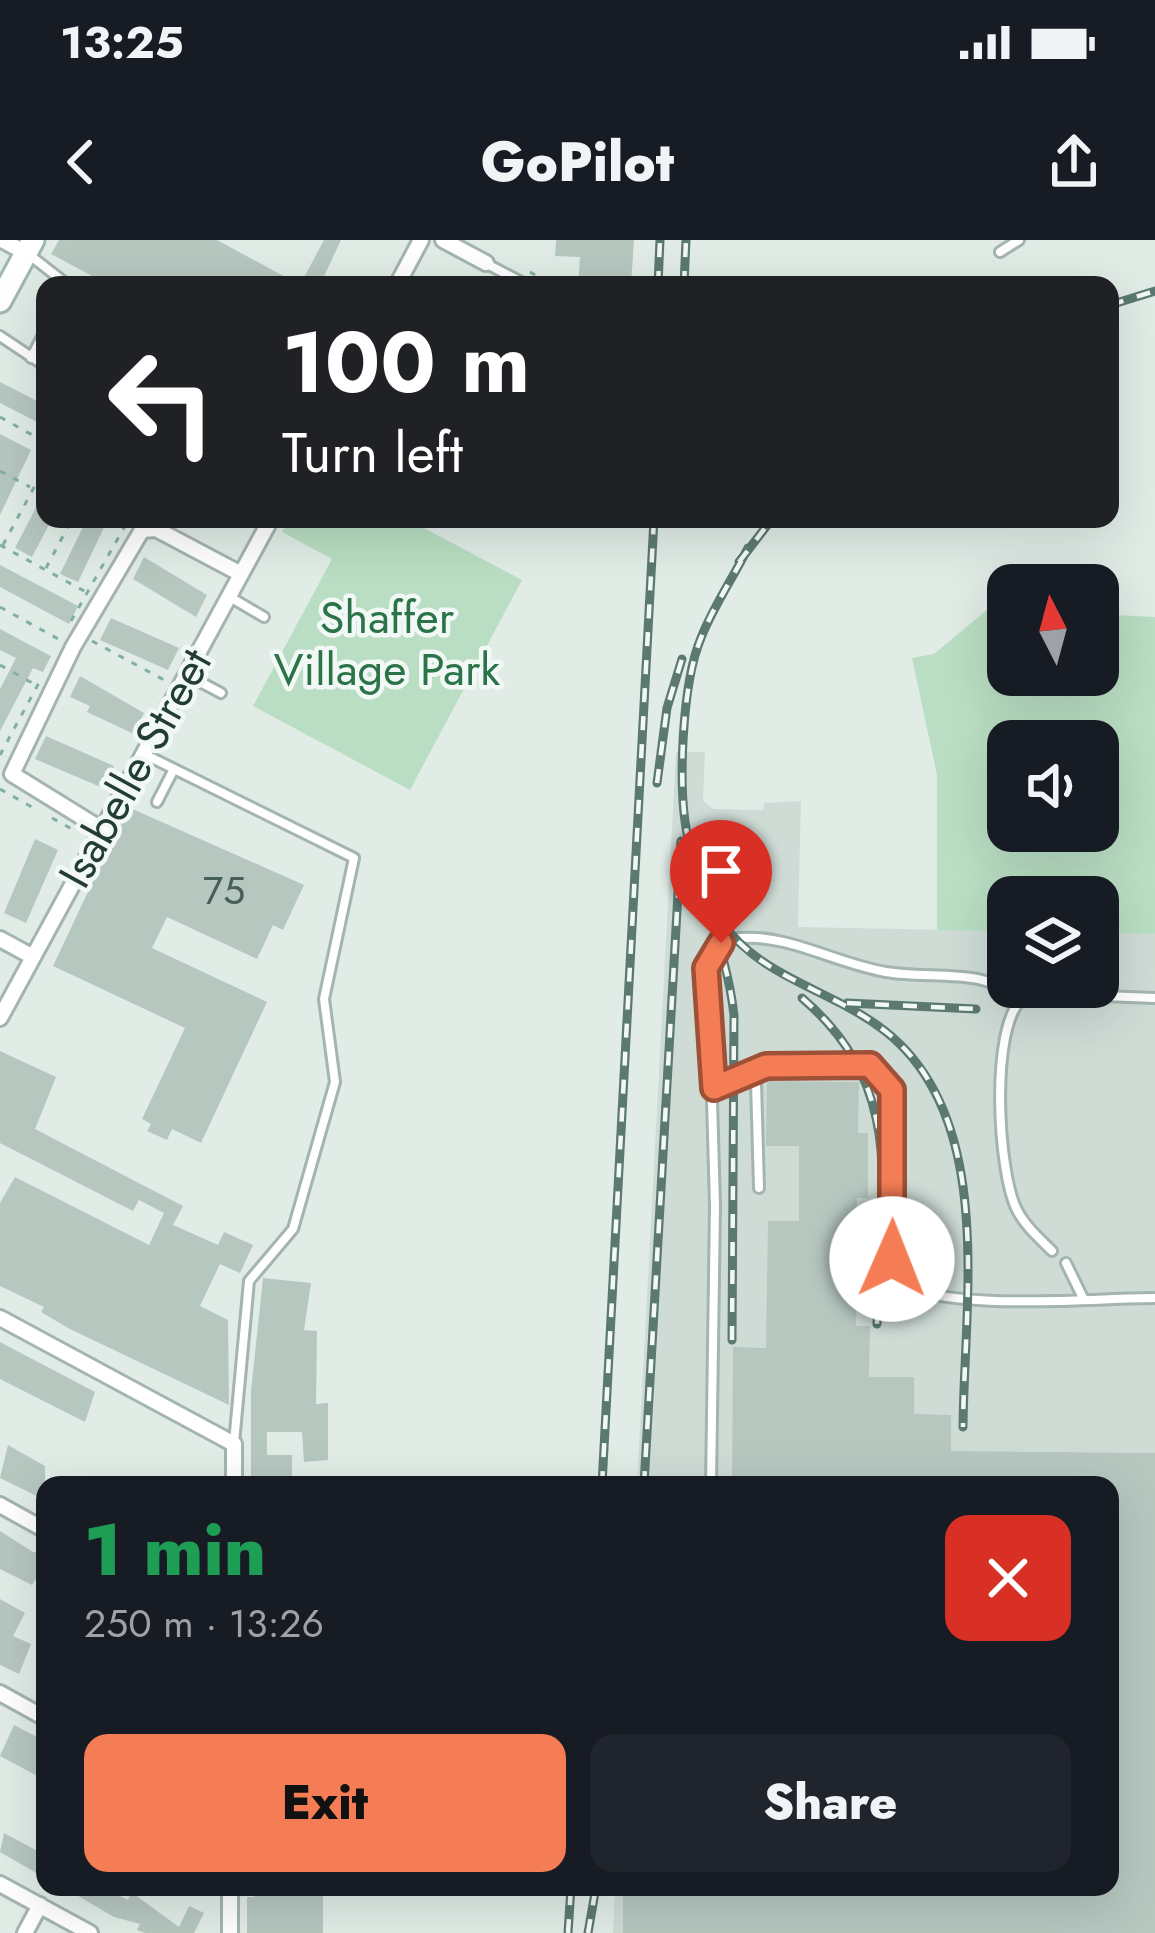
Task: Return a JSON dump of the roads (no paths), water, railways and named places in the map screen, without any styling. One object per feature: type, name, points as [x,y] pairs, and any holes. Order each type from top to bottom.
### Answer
[{"type":"street","points":[[0,301],[29,246],[2,240]]},
{"type":"street","points":[[402,276],[421,240]]},
{"type":"street","points":[[443,240],[486,263]]},
{"type":"street","points":[[100,830],[12,774],[73,646],[137,535],[148,528],[241,574]]},
{"type":"street","name":"Isabelle Street","points":[[0,1018],[266,528]]},
{"type":"street","points":[[0,939],[33,957]]},
{"type":"street","points":[[0,1318],[234,1444],[234,1476]]},
{"type":"street","points":[[0,1505],[36,1525]]},
{"type":"street","points":[[0,1694],[36,1713]]},
{"type":"street","points":[[0,1883],[91,1933]]},
{"type":"street","points":[[230,1896],[230,1933]]},
{"type":"street","points":[[25,1933],[40,1905]]},
{"type":"lane","points":[[1000,252],[1019,240]]},
{"type":"lane","points":[[29,246],[59,276]]},
{"type":"lane","points":[[486,263],[510,276]]},
{"type":"lane","points":[[0,335],[36,360]]},
{"type":"lane","points":[[32,358],[36,350]]},
{"type":"lane","points":[[229,596],[264,617]]},
{"type":"lane","points":[[186,674],[221,693]]},
{"type":"lane","points":[[142,754],[354,858],[324,999],[335,1082],[293,1229],[249,1281],[234,1444]]},
{"type":"lane","points":[[157,802],[174,769]]},
{"type":"lane","points":[[711,1476],[714,1088],[706,968],[714,950],[735,938],[780,942],[893,974],[987,981]]},
{"type":"lane","points":[[1119,997],[1155,998]]},
{"type":"lane","points":[[1016,1008],[1006,1022],[1002,1159],[1015,1206],[1052,1251]]},
{"type":"lane","points":[[714,1088],[766,1066],[870,1065],[892,1090],[892,1259],[898,1282],[914,1291],[964,1298],[1155,1298]]},
{"type":"lane","points":[[760,1188],[755,1082],[766,1066]]},
{"type":"lane","points":[[1066,1263],[1083,1298]]},
{"type":"railway","points":[[658,276],[660,240]]},
{"type":"railway","points":[[684,276],[686,240]]},
{"type":"railway","points":[[1119,302],[1155,291]]},
{"type":"railway","points":[[602,1476],[654,528]]},
{"type":"railway","points":[[739,562],[765,528]]},
{"type":"railway","points":[[732,1340],[734,1015],[688,838],[682,765],[689,681],[701,638],[748,548]]},
{"type":"railway","points":[[657,783],[667,708],[682,659]]},
{"type":"railway","points":[[645,1476],[681,841]]},
{"type":"railway","points":[[720,920],[756,957],[885,1031],[920,1068],[944,1112],[959,1161],[966,1214],[963,1427]]},
{"type":"railway","points":[[802,998],[836,1033],[860,1070],[874,1108],[883,1189],[877,1324]]},
{"type":"railway","points":[[847,1003],[976,1009]]},
{"type":"railway","points":[[568,1933],[570,1896]]},
{"type":"railway","points":[[588,1933],[594,1896]]},
{"type":"park label","name":"Shaffer Village Park","points":[[387,643]]}]
